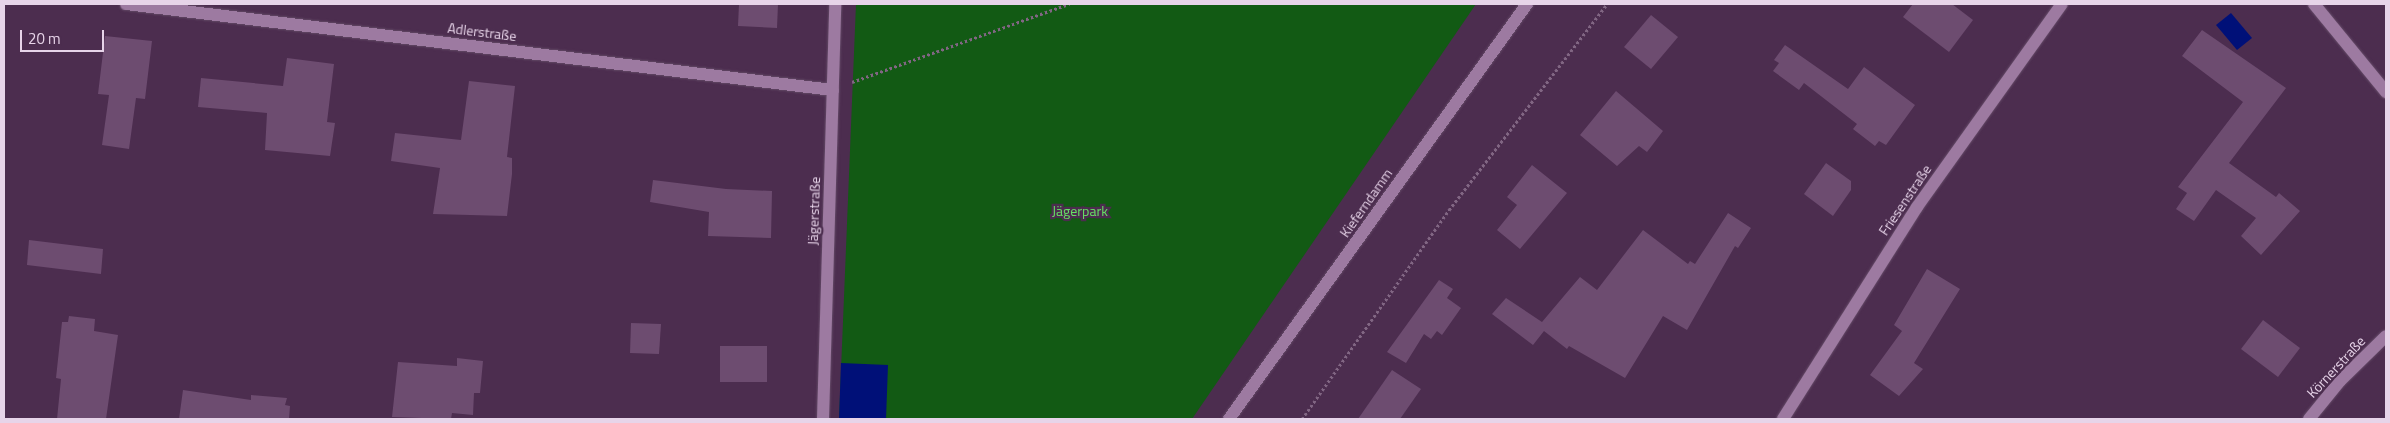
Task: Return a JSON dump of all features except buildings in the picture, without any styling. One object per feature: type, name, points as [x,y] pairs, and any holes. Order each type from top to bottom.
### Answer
[{"type":"street","name":"Adlerstraße","points":[[126,4],[833,90]]},
{"type":"street","name":"Jägerstraße","points":[[823,419],[836,4]]},
{"type":"street","name":"Kieferndamm","points":[[1230,419],[1526,4]]},
{"type":"street","name":"Friesenstraße","points":[[1783,419],[1917,207],[2062,4]]},
{"type":"street","points":[[2314,4],[2386,92]]},
{"type":"street","name":"Körnerstraße","points":[[2309,419],[2340,381],[2386,336]]},
{"type":"path","points":[[833,90],[1067,4]]},
{"type":"path","points":[[1302,419],[1449,210],[1607,4]]},
{"type":"green space","name":"Jägerpark","points":[[856,4],[1476,4],[1192,419],[839,419]]},
{"type":"shaded area","points":[[2231,13],[2252,38],[2237,50],[2216,25]]},
{"type":"shaded area","points":[[841,363],[888,365],[886,419],[839,419]]}]
